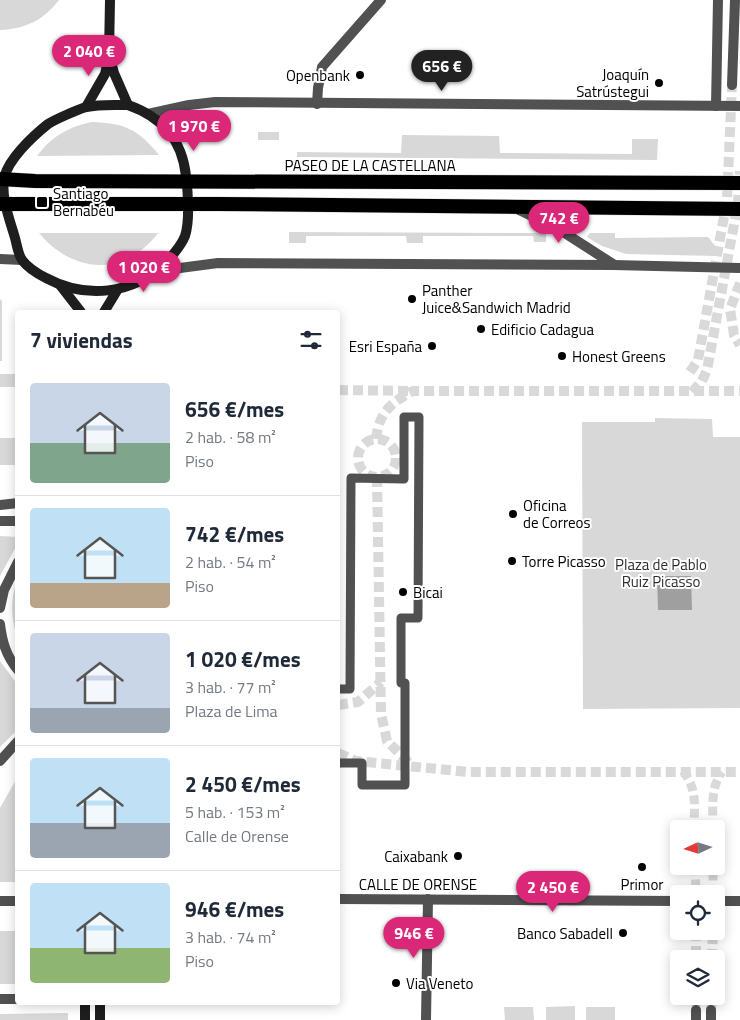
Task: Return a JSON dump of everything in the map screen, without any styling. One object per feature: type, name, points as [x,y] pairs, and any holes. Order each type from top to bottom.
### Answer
[{"type":"highway","name":"PASEO DE LA CASTELLANA","points":[[2,179],[35,181],[187,180],[740,184]]},
{"type":"highway","points":[[3,204],[740,209]]},
{"type":"main road","points":[[86,108],[105,74],[109,54],[110,0]]},
{"type":"main road","points":[[109,54],[114,74],[128,105]]},
{"type":"main road","points":[[128,105],[148,114],[164,125],[176,142],[185,162],[188,204],[185,237],[173,255],[157,270],[139,282],[118,289],[100,292],[80,291],[60,285],[36,272],[22,260],[3,204],[2,179],[11,162],[49,124],[86,108],[128,105]]},
{"type":"main road","points":[[60,285],[79,310]]},
{"type":"main road","points":[[105,310],[118,289]]},
{"type":"main road","points":[[85,1005],[85,1020]]},
{"type":"main road","points":[[100,1005],[100,1020]]},
{"type":"street","points":[[317,104],[322,67],[381,0]]},
{"type":"street","points":[[716,106],[718,0]]},
{"type":"street","points":[[732,85],[734,0]]},
{"type":"street","points":[[148,114],[215,102],[740,106]]},
{"type":"street","points":[[514,207],[558,228],[613,265]]},
{"type":"street","points":[[0,260],[22,260]]},
{"type":"street","points":[[157,270],[218,263],[613,265],[740,268]]},
{"type":"street","points":[[340,689],[350,689],[351,478],[404,479],[404,417],[419,417],[418,618],[401,618],[401,683],[405,683],[405,785],[362,785],[362,763],[340,763]]},
{"type":"street","points":[[0,505],[15,503]]},
{"type":"street","points":[[0,521],[15,521]]},
{"type":"street","points":[[0,608],[4,590],[15,568]]},
{"type":"street","points":[[0,624],[3,643],[7,654],[15,666]]},
{"type":"street","points":[[0,761],[15,744]]},
{"type":"street","name":"CALLE DE ORENSE","points":[[340,899],[670,901]]},
{"type":"street","points":[[426,1020],[428,899]]},
{"type":"street","points":[[0,901],[15,901]]},
{"type":"street","points":[[725,901],[740,901]]},
{"type":"street","points":[[0,999],[15,999]]},
{"type":"green space","points":[[0,0],[59,0],[47,13],[33,22],[18,28],[0,30]]},
{"type":"green space","points":[[92,122],[113,124],[130,129],[144,139],[159,155],[37,156],[61,133]]},
{"type":"green space","points":[[258,132],[279,132],[279,140],[258,140]]},
{"type":"green space","points":[[402,135],[499,136],[500,153],[632,154],[632,139],[658,139],[657,160],[297,157],[297,152],[401,153]]},
{"type":"green space","points":[[289,232],[546,233],[546,242],[534,242],[533,236],[423,236],[423,243],[407,243],[406,236],[306,236],[306,243],[289,243]]},
{"type":"green space","points":[[39,233],[158,233],[145,247],[130,257],[115,263],[99,265],[83,263],[67,256],[53,247]]},
{"type":"green space","points":[[590,233],[615,233],[615,238],[708,237],[716,247],[716,256],[626,254],[602,246],[587,237]]},
{"type":"green space","points":[[0,299],[2,301],[2,361],[0,361]]},
{"type":"green space","points":[[0,374],[15,374],[15,387],[0,387]]},
{"type":"green space","name":"Plaza de Pablo Ruiz Picasso","points":[[655,418],[712,419],[713,437],[740,437],[740,708],[583,709],[582,422],[655,422]]},
{"type":"green space","points":[[0,438],[15,438],[15,465],[0,465]]},
{"type":"green space","points":[[0,536],[15,537],[15,548],[0,576]]},
{"type":"green space","points":[[15,588],[15,630],[12,609]]},
{"type":"green space","points":[[0,661],[15,681],[15,732],[0,747]]},
{"type":"green space","points":[[15,782],[15,882],[0,882],[0,808]]},
{"type":"green space","points":[[0,931],[15,931],[15,984],[0,984]]},
{"type":"green space","points":[[575,1006],[575,1020],[546,1020],[546,1007]]},
{"type":"green space","points":[[504,1007],[533,1007],[534,1020],[505,1020]]},
{"type":"green space","points":[[586,1007],[615,1007],[615,1020],[586,1020]]},
{"type":"green space","points":[[68,1013],[68,1020],[0,1020],[0,1014]]},
{"type":"shaded area","points":[[657,576],[691,576],[692,610],[658,610]]},
{"type":"tunnel","points":[[690,372],[698,360],[727,200],[732,85]]},
{"type":"tunnel","points":[[692,392],[702,381],[707,370],[738,203],[740,171]]},
{"type":"tunnel","points":[[740,283],[730,309],[734,335],[740,345]]},
{"type":"tunnel","points":[[340,390],[412,391]]},
{"type":"tunnel","points":[[376,439],[380,422],[387,410],[398,400],[413,391],[740,391]]},
{"type":"tunnel","points":[[377,439],[390,445],[396,458],[390,471],[377,477],[364,471],[358,458],[364,445],[377,439]]},
{"type":"tunnel","points":[[377,477],[381,714],[387,741],[410,764]]},
{"type":"tunnel","points":[[340,705],[358,702],[381,682]]},
{"type":"tunnel","points":[[340,754],[356,761],[468,772],[740,772]]},
{"type":"tunnel","points":[[683,771],[688,778],[693,792],[694,820]]},
{"type":"tunnel","points":[[713,820],[714,792],[722,772]]},
{"type":"tunnel","points":[[695,875],[696,885]]},
{"type":"tunnel","points":[[713,875],[713,885]]},
{"type":"tunnel","points":[[696,940],[696,950]]},
{"type":"tunnel","points":[[712,950],[713,940]]},
{"type":"tunnel","points":[[696,1005],[696,1010]]},
{"type":"tunnel","points":[[711,1005],[711,1010]]},
{"type":"place","name":"Openbank","points":[[360,75]]},
{"type":"place","name":"Joaquín Satrústegui","points":[[659,83]]},
{"type":"place","name":"Santiago Bernabéu","points":[[42,202]]},
{"type":"place","name":"Panther Juice&Sandwich Madrid","points":[[412,299]]},
{"type":"place","name":"Edificio Cadagua","points":[[481,329]]},
{"type":"place","name":"Esri España","points":[[432,346]]},
{"type":"place","name":"Honest Greens","points":[[562,356]]},
{"type":"place","name":"Oficina de Correos","points":[[513,514]]},
{"type":"place","name":"Torre Picasso","points":[[512,561]]},
{"type":"place","name":"Bicai","points":[[403,592]]},
{"type":"place","name":"Caixabank","points":[[458,856]]},
{"type":"place","name":"Primor","points":[[642,867]]},
{"type":"place","name":"Banco Sabadell","points":[[623,933]]},
{"type":"place","name":"Via Veneto","points":[[396,983]]}]
